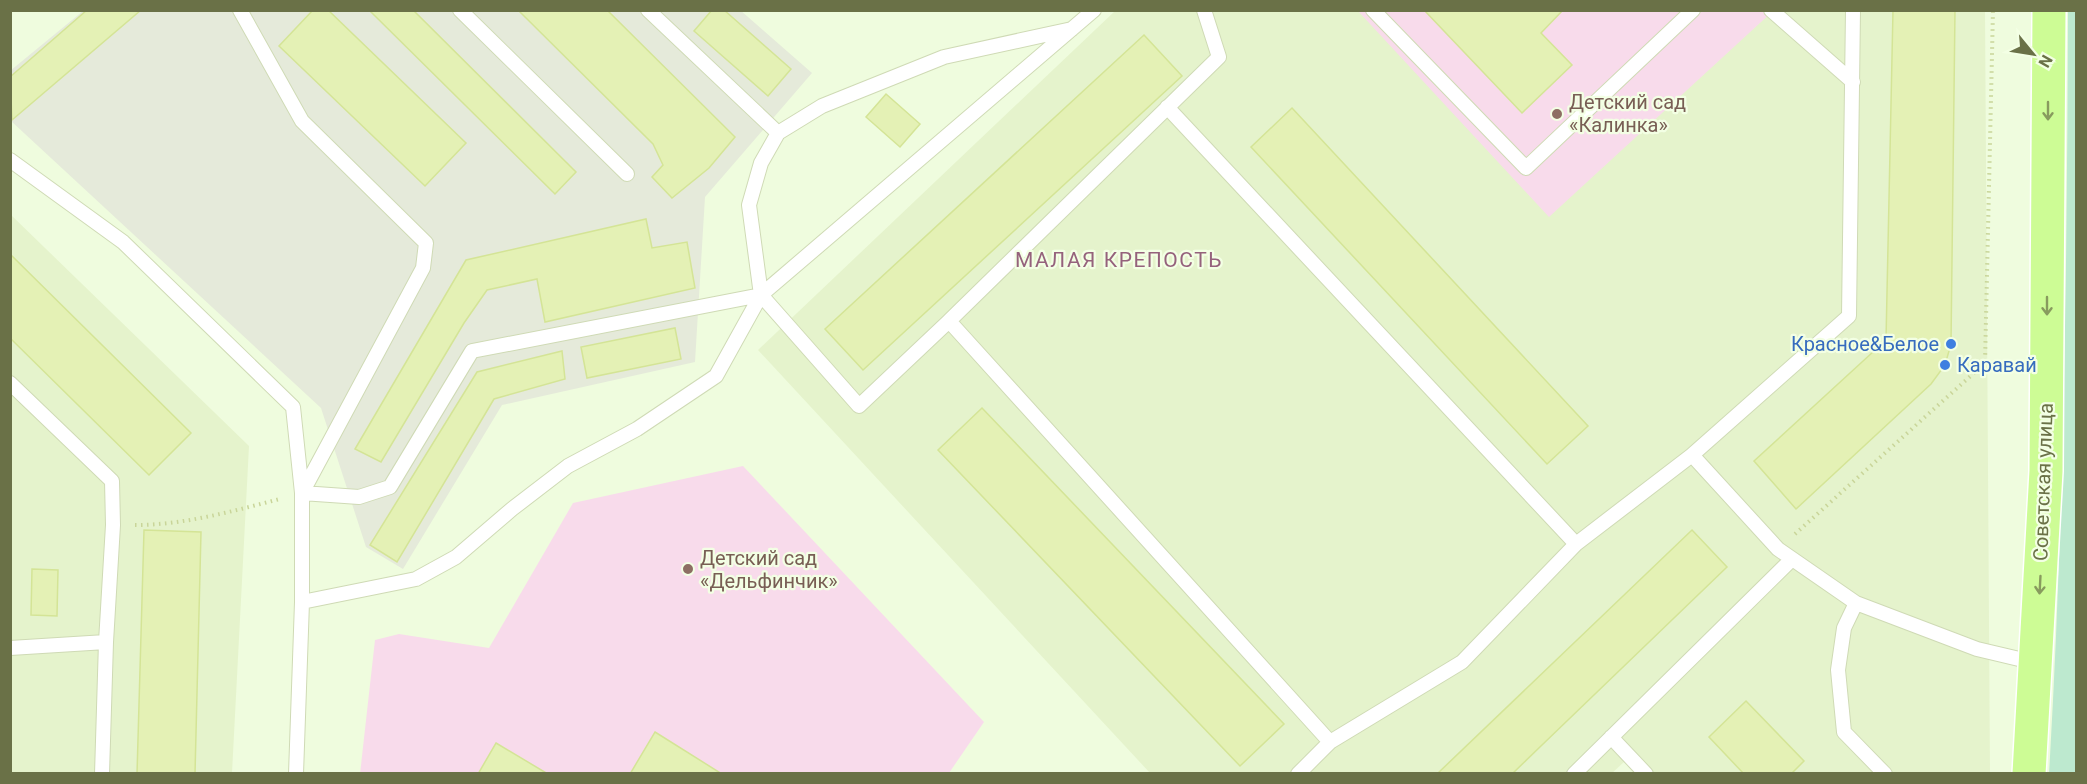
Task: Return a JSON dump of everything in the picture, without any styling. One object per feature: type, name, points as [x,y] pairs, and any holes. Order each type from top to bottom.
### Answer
[{"type":"main road","name":"Советская улица","points":[[2029,774],[2046,471],[2049,10]]},
{"type":"lane","points":[[240,10],[302,121],[426,243],[423,268],[302,493]]},
{"type":"lane","points":[[460,10],[627,174]]},
{"type":"lane","points":[[648,10],[778,133]]},
{"type":"lane","points":[[302,602],[416,579],[456,557],[512,509],[568,466],[637,429],[716,376],[761,295],[1094,10]]},
{"type":"lane","points":[[1074,28],[944,57],[822,106],[778,133],[761,163],[749,205],[761,295],[860,406],[1219,57],[1204,10]]},
{"type":"lane","points":[[1373,10],[1526,168],[1693,10]]},
{"type":"lane","points":[[1771,10],[1852,82]]},
{"type":"lane","points":[[1298,774],[1330,742],[1462,662],[1576,544],[1692,455],[1849,316],[1853,10]]},
{"type":"lane","points":[[1167,107],[1576,544]]},
{"type":"lane","points":[[10,160],[123,242],[293,407],[302,493],[302,602],[296,774]]},
{"type":"lane","points":[[302,493],[359,497],[390,487],[472,351],[761,295]]},
{"type":"lane","points":[[949,321],[1330,742]]},
{"type":"lane","points":[[10,383],[112,481],[113,525],[106,642],[102,774]]},
{"type":"lane","points":[[1692,455],[1778,549],[1856,603],[1977,649],[2036,663]]},
{"type":"lane","points":[[1574,774],[1791,560]]},
{"type":"lane","points":[[1856,603],[1844,628],[1838,670],[1844,732],[1885,774]]},
{"type":"lane","points":[[10,648],[106,642]]},
{"type":"lane","points":[[1611,737],[1646,774]]},
{"type":"path","points":[[1778,549],[1985,363],[1993,10]]},
{"type":"path","points":[[113,525],[153,525],[219,515],[302,493]]},
{"type":"shaded area","points":[[740,10],[812,73],[705,197],[695,362],[502,405],[403,569],[366,547],[321,408],[11,121],[10,71],[83,11]]},
{"type":"shaded area","points":[[2076,10],[2076,773],[2049,774],[2064,392],[2068,11]]},
{"type":"shaded area","points":[[1115,11],[1985,11],[1990,773],[1635,774],[1624,762],[1611,774],[1150,773],[758,350]]},
{"type":"shaded area","name":"Детский сад «Калинка»","points":[[1358,11],[1773,11],[1549,217]]},
{"type":"shaded area","points":[[10,214],[249,446],[232,773],[11,773]]},
{"type":"shaded area","name":"Детский сад «Дельфинчик»","points":[[743,466],[984,722],[949,773],[360,774],[375,640],[399,634],[489,648],[573,503]]},
{"type":"building","points":[[87,10],[141,10],[12,120],[10,77]]},
{"type":"building","points":[[313,10],[328,10],[466,143],[425,186],[279,46]]},
{"type":"building","points":[[369,10],[413,10],[576,172],[555,194]]},
{"type":"building","points":[[518,10],[607,10],[735,137],[709,168],[672,198],[652,177],[663,165],[653,144]]},
{"type":"building","points":[[712,10],[724,10],[791,69],[768,96],[694,31]]},
{"type":"building","points":[[1424,10],[1563,10],[1541,33],[1572,65],[1522,113]]},
{"type":"building","points":[[1893,10],[1955,10],[1951,344],[1945,365],[1931,384],[1796,509],[1754,461],[1886,340]]},
{"type":"building","points":[[1144,35],[1182,76],[863,370],[825,329]]},
{"type":"building","points":[[886,94],[920,124],[900,147],[866,117]]},
{"type":"building","points":[[1292,108],[1588,426],[1547,464],[1251,147]]},
{"type":"building","points":[[646,219],[652,248],[687,242],[695,288],[545,322],[537,279],[487,290],[464,323],[381,462],[355,449],[466,260]]},
{"type":"building","points":[[10,254],[191,433],[149,475],[10,338]]},
{"type":"building","points":[[675,328],[681,359],[587,378],[581,347]]},
{"type":"building","points":[[562,351],[565,379],[494,399],[397,562],[370,545],[477,372]]},
{"type":"building","points":[[982,408],[1284,724],[1240,766],[938,450]]},
{"type":"building","points":[[144,530],[201,532],[195,774],[137,774]]},
{"type":"building","points":[[1692,530],[1727,567],[1512,774],[1437,774]]},
{"type":"building","points":[[32,569],[58,570],[57,616],[31,615]]},
{"type":"building","points":[[1746,701],[1804,761],[1791,774],[1744,774],[1709,737]]},
{"type":"building","points":[[655,732],[722,774],[630,774]]},
{"type":"building","points":[[496,743],[548,774],[478,774]]},
{"type":"place","name":"Детский сад «Калинка»","points":[[1557,114]]},
{"type":"place","name":"Красное&Белое","points":[[1951,344]]},
{"type":"place","name":"Каравай","points":[[1945,365]]},
{"type":"place","name":"Детский сад «Дельфинчик»","points":[[688,569]]},
{"type":"district","name":"МАЛАЯ КРЕПОСТЬ","points":[[1119,260]]}]
